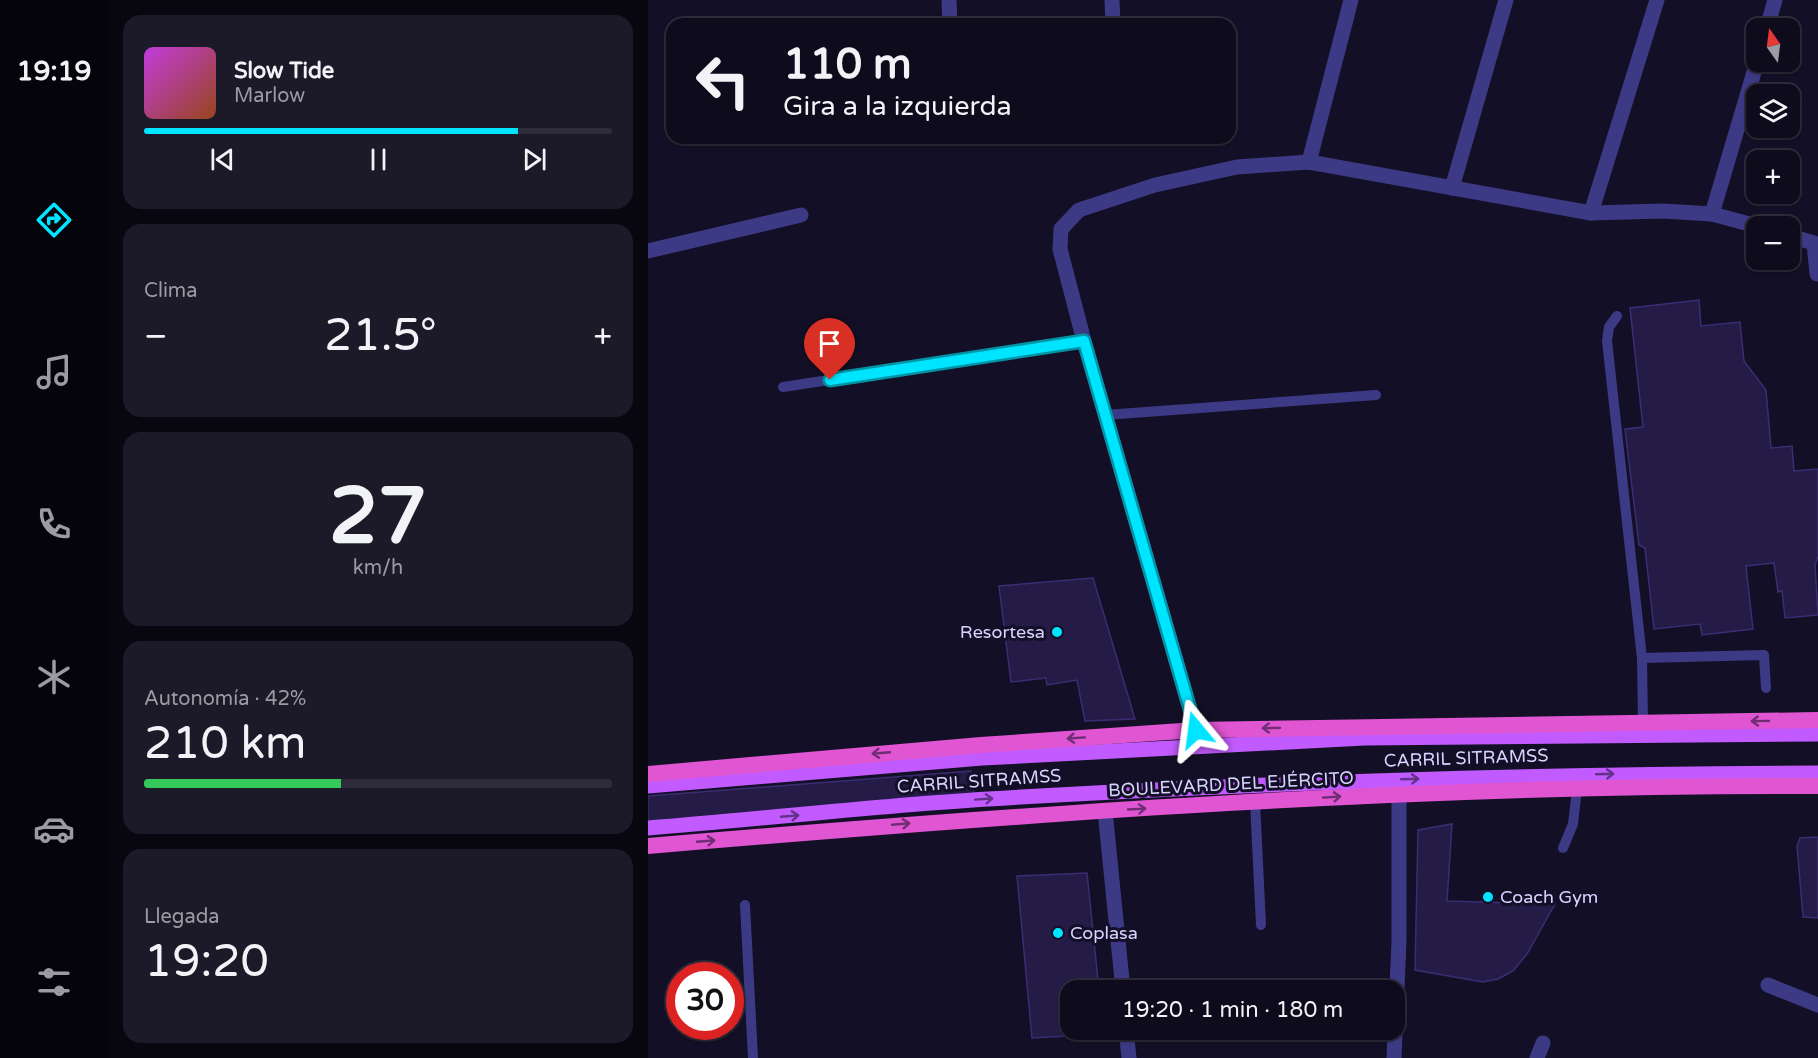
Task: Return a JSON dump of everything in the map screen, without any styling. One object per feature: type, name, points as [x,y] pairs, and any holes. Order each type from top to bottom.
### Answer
[{"type":"highway","points":[[648,774],[969,746],[1196,730],[1818,720]]},
{"type":"highway","name":"BOULEVARD DEL EJÉRCITO","points":[[648,846],[987,817],[1399,793],[1818,786]]},
{"type":"main road","name":"CARRIL SITRAMSS","points":[[648,786],[982,758],[1352,738],[1818,734]]},
{"type":"main road","name":"CARRIL SITRAMSS","points":[[648,828],[986,799],[1221,786],[1625,773],[1818,772]]},
{"type":"street","points":[[950,0],[950,18]]},
{"type":"street","points":[[1112,0],[1113,18]]},
{"type":"street","points":[[1309,162],[1351,0]]},
{"type":"street","points":[[1452,188],[1506,0]]},
{"type":"street","points":[[1591,213],[1657,0]]},
{"type":"street","points":[[1770,18],[1775,0]]},
{"type":"street","points":[[1712,214],[1754,72]]},
{"type":"street","points":[[1196,730],[1084,341],[1060,249],[1061,229],[1079,210],[1155,185],[1237,167],[1309,162],[1591,213],[1663,211],[1712,214],[1746,223]]},
{"type":"street","points":[[648,251],[801,215]]},
{"type":"street","points":[[1800,236],[1816,237],[1817,274]]},
{"type":"street","points":[[1394,1058],[1399,941],[1399,793]]},
{"type":"street","points":[[1105,811],[1122,980]]},
{"type":"street","points":[[1768,985],[1818,1005]]},
{"type":"street","points":[[1127,1040],[1129,1058]]},
{"type":"street","points":[[1537,1058],[1544,1043]]},
{"type":"lane","points":[[1617,316],[1609,327],[1607,341],[1642,658],[1643,723]]},
{"type":"lane","points":[[783,387],[1084,341]]},
{"type":"lane","points":[[1105,415],[1376,395]]},
{"type":"lane","points":[[1642,658],[1764,655],[1766,688]]},
{"type":"lane","points":[[1563,848],[1573,824],[1577,789]]},
{"type":"lane","points":[[1255,802],[1261,925]]},
{"type":"lane","points":[[745,905],[753,1058]]},
{"type":"building","points":[[1699,300],[1701,326],[1740,322],[1744,361],[1766,390],[1771,448],[1792,446],[1794,471],[1818,469],[1818,556],[1815,565],[1818,615],[1785,618],[1782,591],[1778,592],[1774,563],[1746,566],[1753,629],[1702,635],[1700,624],[1654,629],[1645,548],[1639,545],[1625,429],[1643,427],[1630,308]]},
{"type":"building","name":"Resortesa","points":[[1093,578],[1135,719],[1085,721],[1077,680],[1047,685],[1046,678],[1011,682],[999,586]]},
{"type":"building","points":[[971,771],[974,794],[648,822],[648,796]]},
{"type":"building","points":[[1452,824],[1447,901],[1555,904],[1527,954],[1513,971],[1498,979],[1483,982],[1415,970],[1418,830]]},
{"type":"building","points":[[1818,837],[1818,918],[1803,917],[1797,846],[1800,838]]},
{"type":"building","name":"Coplasa","points":[[1087,873],[1098,980],[1060,980],[1060,1036],[1032,1038],[1017,876]]},
{"type":"place","name":"Resortesa","points":[[1057,632]]},
{"type":"place","name":"Coach Gym","points":[[1488,897]]},
{"type":"place","name":"Coplasa","points":[[1058,933]]},
{"type":"route","points":[[830,380],[1084,341],[1196,730]]}]
